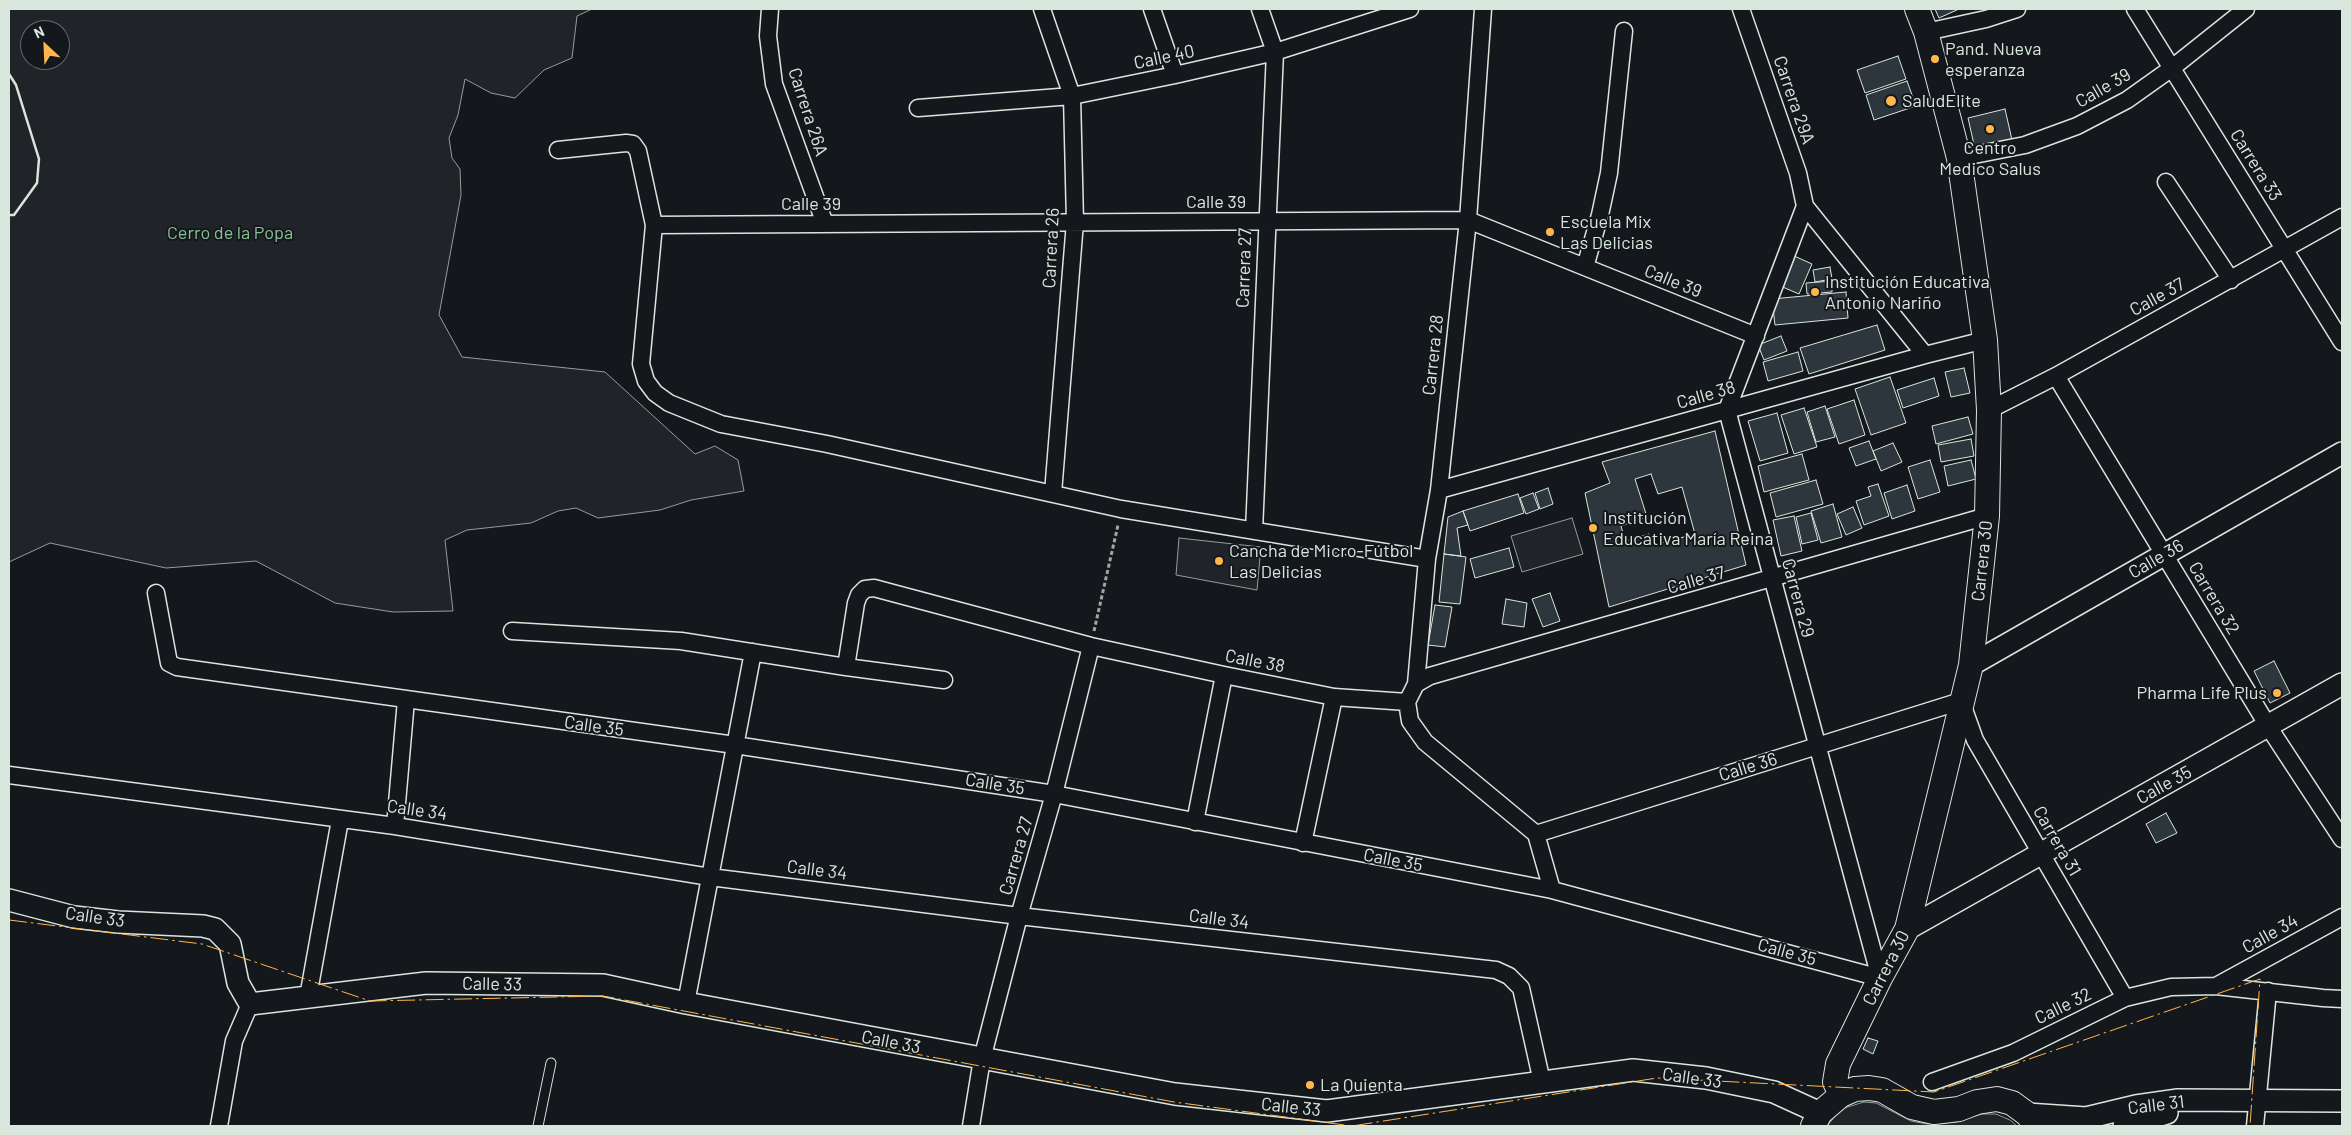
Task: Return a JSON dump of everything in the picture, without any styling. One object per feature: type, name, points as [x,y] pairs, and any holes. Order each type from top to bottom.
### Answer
[{"type":"main road","name":"Carrera 30","points":[[1841,1095],[1835,1082],[1835,1073],[1880,978],[1907,929],[1971,665],[1987,516],[1989,410],[1985,340],[1959,158],[1926,32],[1917,9]]},
{"type":"main road","points":[[1816,1119],[1841,1095],[1855,1089],[1869,1088],[1882,1090],[1912,1107],[1934,1112],[1953,1110],[1997,1098],[2012,1104],[2031,1120]]},
{"type":"street","name":"Carrera 26A","points":[[770,9],[768,36],[774,84],[825,224]]},
{"type":"street","name":"Carrera 26","points":[[1042,9],[1072,96],[1074,222],[1053,493]]},
{"type":"street","points":[[1152,9],[1175,76]]},
{"type":"street","name":"Carrera 27","points":[[1254,531],[1274,52],[1260,9]]},
{"type":"street","name":"Calle 40","points":[[918,108],[1072,96],[1175,76],[1274,52],[1379,14],[1410,9]]},
{"type":"street","name":"Carrera 28","points":[[1407,702],[1416,684],[1426,559],[1438,490],[1468,220],[1483,9]]},
{"type":"street","name":"Carrera 29A","points":[[1741,9],[1798,173],[1805,206]]},
{"type":"street","points":[[1926,32],[1986,19],[2018,9]]},
{"type":"street","name":"Carrera 33","points":[[2135,9],[2342,342]]},
{"type":"street","name":"Calle 39","points":[[1959,158],[2025,145],[2077,126],[2127,100],[2172,68],[2246,9]]},
{"type":"street","points":[[1585,267],[1600,215],[1609,173],[1624,31]]},
{"type":"street","points":[[558,150],[626,143],[633,144],[638,151],[654,225],[641,364],[646,380],[655,393],[669,404],[721,424],[827,444],[1121,509],[1426,559]]},
{"type":"street","points":[[2166,182],[2231,280]]},
{"type":"street","points":[[1727,410],[1805,206]]},
{"type":"street","points":[[1805,206],[1925,355]]},
{"type":"street","name":"Calle 37","points":[[1989,410],[2056,376],[2342,217]]},
{"type":"street","name":"Calle 39","points":[[654,225],[1468,220],[1756,336]]},
{"type":"street","name":"Calle 38","points":[[1438,490],[1985,340]]},
{"type":"street","name":"Carrera 32","points":[[2056,376],[2268,726],[2342,839]]},
{"type":"street","name":"Carrera 29","points":[[1727,410],[1880,978]]},
{"type":"street","name":"Calle 36","points":[[1971,665],[2342,454]]},
{"type":"street","name":"Calle 37","points":[[1416,684],[1430,676],[1987,516]]},
{"type":"street","name":"Calle 38","points":[[846,668],[856,603],[859,595],[865,589],[874,588],[1091,646],[1224,675],[1334,697],[1407,702]]},
{"type":"street","name":"Calle 35","points":[[156,593],[167,656],[169,663],[177,667],[735,745],[1054,794],[1552,890],[1880,978]]},
{"type":"street","points":[[512,631],[681,641],[846,668],[944,680]]},
{"type":"street","name":"Carrera 27","points":[[971,1126],[982,1059],[1019,916],[1054,794],[1091,646]]},
{"type":"street","points":[[686,1004],[753,652]]},
{"type":"street","points":[[1195,822],[1224,675]]},
{"type":"street","name":"Calle 35","points":[[1907,929],[2342,684]]},
{"type":"street","points":[[1303,843],[1334,697]]},
{"type":"street","points":[[395,826],[406,700]]},
{"type":"street","name":"Calle 36","points":[[1536,834],[1961,701]]},
{"type":"street","name":"Carrera 31","points":[[1961,701],[1975,740],[2125,998]]},
{"type":"street","points":[[1407,702],[1410,721],[1425,742],[1536,834],[1552,890]]},
{"type":"street","name":"Calle 34","points":[[9,776],[395,826],[710,877],[1019,916],[1496,970],[1508,976],[1521,988],[1542,1082]]},
{"type":"street","points":[[308,996],[340,820]]},
{"type":"street","name":"Calle 33","points":[[9,900],[74,917],[118,922],[203,926],[215,929],[230,944],[238,983],[250,1004],[426,983],[603,985],[686,1004],[982,1059],[1326,1119],[1542,1082],[1633,1070],[1706,1078],[1774,1092],[1816,1119]]},
{"type":"street","name":"Calle 34","points":[[2216,986],[2342,917]]},
{"type":"street","points":[[2216,986],[2342,999]]},
{"type":"street","name":"Calle 32","points":[[1932,1082],[2013,1053],[2125,998],[2171,987],[2216,986]]},
{"type":"street","points":[[2255,1126],[2268,992]]},
{"type":"street","points":[[219,1126],[234,1041],[250,1004]]},
{"type":"street","name":"Calle 31","points":[[2031,1120],[2086,1118],[2136,1106],[2178,1100],[2342,1101]]},
{"type":"street","name":"Calle 31","points":[[2124,1126],[2145,1118],[2202,1105],[2258,1101]]},
{"type":"lane","points":[[538,1126],[551,1063]]},
{"type":"path","points":[[1091,646],[1121,509]]},
{"type":"green space","name":"Cerro de la Popa","points":[[9,9],[592,9],[577,16],[572,58],[544,70],[515,98],[491,93],[465,79],[458,115],[449,138],[452,158],[460,169],[461,195],[439,315],[462,357],[605,372],[695,454],[715,446],[738,460],[744,491],[691,500],[660,510],[598,518],[576,508],[558,511],[531,523],[467,530],[445,540],[453,611],[393,612],[335,603],[256,561],[166,568],[50,543],[9,562]]},
{"type":"green space","points":[[1572,518],[1583,554],[1522,572],[1511,536]]},
{"type":"green space","name":"Cancha de Micro-Fútbol Las Delicias","points":[[1179,538],[1261,547],[1257,590],[1176,575]]},
{"type":"green space","points":[[1864,1102],[1876,1103],[1911,1121],[1927,1124],[1956,1122],[1982,1114],[1996,1114],[2010,1120],[2017,1126],[1827,1126],[1841,1109]]},
{"type":"building","points":[[1935,9],[1959,9],[1939,18]]},
{"type":"building","points":[[1898,56],[1906,79],[1865,93],[1857,70]]},
{"type":"building","name":"SaludElite","points":[[1907,81],[1916,106],[1874,120],[1866,95]]},
{"type":"building","name":"Centro Medico Salus","points":[[2005,109],[2012,140],[1975,149],[1968,118]]},
{"type":"building","points":[[1792,255],[1812,264],[1799,294],[1778,285]]},
{"type":"building","points":[[1830,267],[1832,279],[1815,282],[1813,270]]},
{"type":"building","points":[[1832,281],[1832,292],[1807,294],[1806,283]]},
{"type":"building","points":[[1846,292],[1848,318],[1775,325],[1772,299]]},
{"type":"building","points":[[1877,325],[1885,350],[1809,374],[1800,348]]},
{"type":"building","points":[[1781,336],[1787,351],[1764,360],[1758,345]]},
{"type":"building","points":[[1798,352],[1803,371],[1768,381],[1763,362]]},
{"type":"building","points":[[1964,368],[1970,393],[1951,397],[1945,372]]},
{"type":"building","points":[[1890,377],[1906,423],[1871,435],[1855,389]]},
{"type":"building","points":[[1934,378],[1939,396],[1903,408],[1897,390]]},
{"type":"building","points":[[1854,400],[1865,435],[1839,444],[1827,409]]},
{"type":"building","points":[[1825,406],[1835,437],[1816,442],[1807,412]]},
{"type":"building","points":[[1804,408],[1817,447],[1794,454],[1781,415]]},
{"type":"building","points":[[1777,413],[1788,453],[1760,461],[1748,421]]},
{"type":"building","points":[[1968,417],[1973,434],[1936,444],[1932,426]]},
{"type":"building","points":[[1715,431],[1746,565],[1609,607],[1585,493],[1610,483],[1602,462]],"holes":[[[1651,474],[1658,494],[1682,487],[1695,534],[1654,545],[1649,534],[1625,541],[1621,526],[1647,517],[1635,479]]]},
{"type":"building","points":[[1971,439],[1974,456],[1941,462],[1938,445]]},
{"type":"building","points":[[1869,441],[1876,459],[1856,466],[1849,448]]},
{"type":"building","points":[[1893,443],[1902,462],[1881,471],[1873,451]]},
{"type":"building","points":[[1802,454],[1809,480],[1764,492],[1758,466]]},
{"type":"building","points":[[1930,460],[1940,492],[1918,499],[1908,467]]},
{"type":"building","points":[[1971,460],[1976,479],[1948,486],[1944,466]]},
{"type":"building","points":[[1816,480],[1823,504],[1776,517],[1770,493]]},
{"type":"building","points":[[1878,484],[1889,516],[1864,525],[1856,501],[1871,496],[1868,487]]},
{"type":"building","points":[[1907,485],[1915,511],[1892,519],[1884,493]]},
{"type":"building","points":[[1548,488],[1553,504],[1540,509],[1535,493]]},
{"type":"building","points":[[1533,493],[1539,509],[1526,514],[1520,498]]},
{"type":"building","points":[[1518,494],[1524,513],[1470,531],[1463,511]]},
{"type":"building","points":[[1833,504],[1842,537],[1821,543],[1811,511]]},
{"type":"building","points":[[1853,507],[1862,528],[1846,535],[1837,514]]},
{"type":"building","points":[[1463,511],[1468,525],[1457,528],[1461,556],[1444,554],[1448,517]]},
{"type":"building","points":[[1811,513],[1818,540],[1802,544],[1796,517]]},
{"type":"building","points":[[1794,516],[1802,551],[1781,556],[1773,520]]},
{"type":"building","points":[[1509,548],[1514,567],[1475,578],[1470,559]]},
{"type":"building","points":[[1444,554],[1466,557],[1460,604],[1439,602]]},
{"type":"building","points":[[1550,593],[1560,621],[1543,627],[1532,599]]},
{"type":"building","points":[[1506,599],[1527,603],[1524,627],[1502,624]]},
{"type":"building","points":[[1435,605],[1452,607],[1445,647],[1428,645]]},
{"type":"building","points":[[2274,661],[2290,693],[2270,703],[2254,671]]},
{"type":"building","points":[[2166,813],[2177,833],[2156,843],[2146,824]]},
{"type":"building","points":[[1868,1038],[1878,1041],[1873,1054],[1863,1049]]},
{"type":"wall","points":[[9,74],[16,85],[39,159],[37,183],[14,215],[9,215]]},
{"type":"power","points":[[9,920],[202,944],[370,1001],[603,996],[1174,1102],[1352,1126],[1657,1078],[1934,1092],[2260,979],[2250,1126]]},
{"type":"place","name":"Pand. Nueva esperanza","points":[[1935,59]]},
{"type":"place","name":"SaludElite","points":[[1891,101]]},
{"type":"place","name":"Centro Medico Salus","points":[[1990,129]]},
{"type":"place","name":"Escuela Mix Las Delicias","points":[[1550,232]]},
{"type":"place","name":"Institución Educativa Antonio Nariño","points":[[1815,292]]},
{"type":"place","name":"Institución Educativa María Reina","points":[[1593,528]]},
{"type":"place","name":"Cancha de Micro-Fútbol Las Delicias","points":[[1219,561]]},
{"type":"place","name":"Pharma Life Plus","points":[[2277,693]]},
{"type":"place","name":"La Quienta","points":[[1310,1085]]}]
